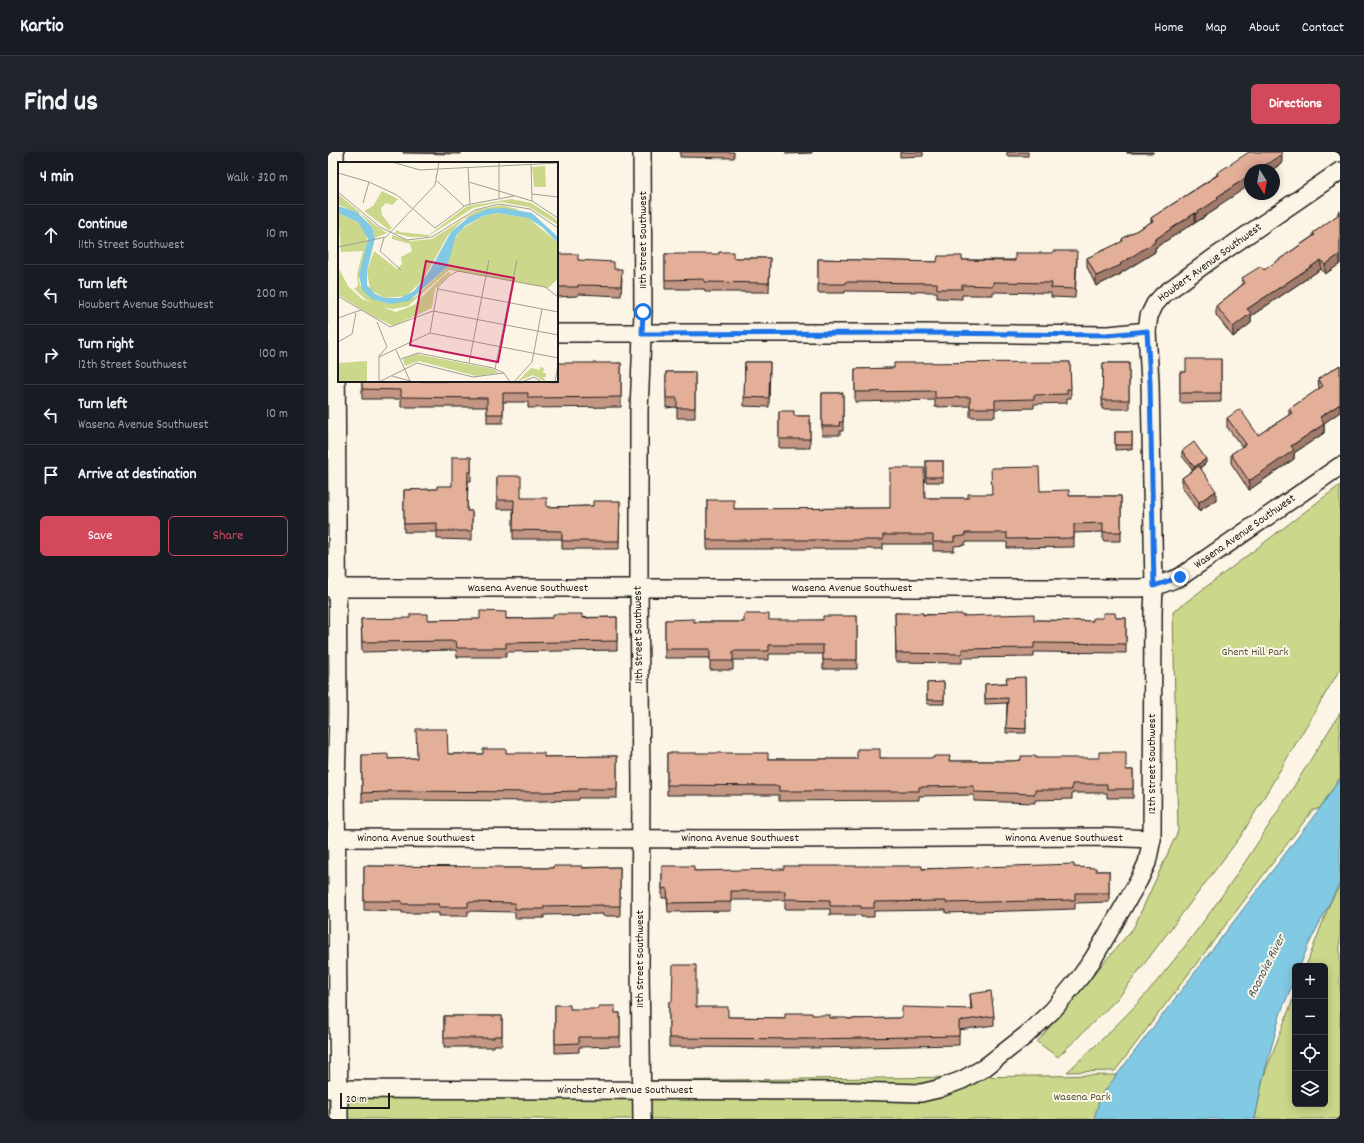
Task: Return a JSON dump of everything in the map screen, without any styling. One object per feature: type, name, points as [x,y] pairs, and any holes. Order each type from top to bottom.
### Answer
[{"type":"street","points":[[335,152],[335,333],[332,588],[338,712],[336,783],[332,838],[333,1089],[339,1119]]},
{"type":"street","name":"11th Street Southwest","points":[[642,152],[642,334],[639,411],[642,1119]]},
{"type":"street","name":"Howbert Avenue Southwest","points":[[1147,331],[1149,316],[1155,304],[1164,294],[1340,171]]},
{"type":"street","points":[[558,333],[923,333],[1109,335],[1147,331]]},
{"type":"street","name":"12th Street Southwest","points":[[921,1093],[938,1089],[962,1080],[984,1068],[1025,1036],[1053,1010],[1093,959],[1126,904],[1147,863],[1152,839],[1154,586],[1150,382],[1147,331]]},
{"type":"street","name":"Wasena Avenue Southwest","points":[[332,588],[1139,588],[1154,586],[1180,577],[1340,466]]},
{"type":"street","name":"Winona Avenue Southwest","points":[[332,838],[1101,837],[1152,839]]},
{"type":"street","name":"Winchester Avenue Southwest","points":[[333,1089],[845,1091],[921,1093]]},
{"type":"green space","name":"Ghent Hill Park","points":[[1340,485],[1340,669],[1241,836],[1119,997],[1058,1057],[1037,1042],[1134,927],[1178,831],[1173,612]]},
{"type":"green space","points":[[1340,713],[1340,778],[1320,808],[1312,811],[1115,1071],[1067,1072],[1136,1005],[1199,928],[1248,858]]},
{"type":"green space","points":[[1340,885],[1340,1119],[1255,1119],[1263,1078],[1292,1002],[1292,1107],[1328,1107],[1328,963],[1307,963],[1330,903]]},
{"type":"green space","name":"Wasena Park","points":[[1117,1075],[1100,1119],[328,1119],[328,1085]]},
{"type":"water","name":"Roanoke River","points":[[1340,778],[1340,882],[1308,946],[1301,963],[1292,963],[1292,985],[1281,1012],[1263,1078],[1255,1119],[1094,1119],[1100,1097],[1320,808]]},
{"type":"building","points":[[1249,152],[1281,152],[1282,154],[1267,164],[1244,164],[1244,179],[1217,197],[1218,199],[1154,240],[1155,242],[1120,264],[1121,265],[1096,276],[1087,258],[1123,241],[1122,239],[1153,221],[1151,218],[1218,175],[1217,173]]},
{"type":"building","points":[[1340,211],[1340,254],[1325,265],[1321,260],[1247,309],[1251,313],[1233,327],[1216,306],[1245,283],[1242,278],[1261,266],[1264,270],[1315,235],[1313,233],[1339,214],[1338,212]]},
{"type":"building","points":[[1053,251],[1077,251],[1075,289],[1051,288],[1052,283],[993,282],[993,286],[962,285],[962,289],[937,289],[937,283],[845,282],[845,284],[818,284],[818,259],[937,262],[938,256],[962,256],[962,260],[1015,261],[1015,253],[1053,253]]},
{"type":"building","points":[[719,252],[733,252],[733,258],[770,258],[769,283],[705,282],[704,279],[665,280],[665,254],[719,254]]},
{"type":"building","points":[[558,254],[578,254],[578,260],[614,262],[614,269],[622,269],[621,286],[578,285],[578,287],[558,287]]},
{"type":"building","points":[[1186,359],[1221,359],[1221,393],[1180,393],[1180,372],[1186,372]]},
{"type":"building","points":[[745,362],[770,362],[769,398],[744,397]]},
{"type":"building","points":[[1070,362],[1071,389],[1067,389],[1067,394],[1034,395],[1034,399],[995,400],[995,408],[970,408],[970,397],[935,398],[935,391],[855,392],[855,369],[894,368],[894,363]]},
{"type":"building","points":[[558,363],[621,363],[621,397],[528,398],[528,393],[503,393],[503,414],[487,414],[487,398],[401,397],[401,390],[362,389],[362,382],[558,382]]},
{"type":"building","points":[[1103,363],[1129,363],[1129,400],[1102,400]]},
{"type":"building","points":[[1340,365],[1340,404],[1320,417],[1324,424],[1291,446],[1294,450],[1249,481],[1231,454],[1246,444],[1227,418],[1240,409],[1258,435],[1292,413],[1289,409],[1323,386],[1318,379]]},
{"type":"building","points":[[666,372],[695,372],[695,408],[677,408],[677,398],[666,398]]},
{"type":"building","points":[[822,393],[843,393],[843,422],[839,422],[840,426],[822,426]]},
{"type":"building","points":[[779,411],[794,411],[794,416],[810,416],[810,439],[779,439]]},
{"type":"building","points":[[1115,432],[1132,432],[1132,445],[1115,445]]},
{"type":"building","points":[[1194,442],[1206,459],[1194,467],[1182,451]]},
{"type":"building","points":[[452,457],[471,457],[471,472],[468,472],[467,511],[472,511],[472,531],[437,531],[437,523],[404,524],[404,490],[437,489],[437,486],[452,486]]},
{"type":"building","points":[[926,461],[943,461],[943,477],[926,477]]},
{"type":"building","points":[[1199,466],[1216,491],[1199,502],[1182,478]]},
{"type":"building","points":[[1039,467],[1040,491],[1069,490],[1069,496],[1121,496],[1121,532],[1103,532],[1103,523],[1074,524],[1074,538],[1007,539],[1007,533],[965,533],[965,536],[954,537],[954,542],[933,542],[933,535],[883,535],[883,540],[707,540],[707,500],[734,500],[734,509],[890,508],[890,468],[924,468],[925,498],[968,498],[968,494],[992,494],[991,468]]},
{"type":"building","points":[[497,476],[521,476],[521,498],[547,498],[547,507],[593,506],[593,501],[620,501],[619,541],[562,541],[562,531],[513,530],[514,500],[497,500]]},
{"type":"building","points":[[480,611],[506,612],[506,619],[553,618],[553,614],[582,614],[582,618],[617,617],[617,641],[506,643],[506,648],[457,648],[456,641],[362,642],[361,619],[410,618],[410,614],[428,614],[428,620],[480,619]]},
{"type":"building","points":[[895,613],[923,613],[923,615],[962,614],[962,616],[1034,614],[1034,620],[1093,621],[1093,618],[1103,618],[1103,613],[1115,613],[1116,618],[1126,618],[1126,644],[1034,643],[1034,648],[962,649],[962,654],[896,653]]},
{"type":"building","points":[[744,614],[769,614],[769,620],[823,620],[823,616],[857,616],[857,660],[823,660],[823,645],[769,645],[769,651],[733,651],[733,661],[710,661],[710,649],[665,649],[665,620],[694,619],[694,622],[744,622]]},
{"type":"building","points":[[1025,677],[1026,729],[1006,728],[1008,698],[985,699],[985,684],[1007,683],[1006,678]]},
{"type":"building","points":[[944,682],[944,700],[927,700],[927,683]]},
{"type":"building","points":[[416,729],[447,729],[448,754],[483,754],[483,749],[506,749],[506,753],[544,753],[544,757],[617,756],[617,789],[579,789],[579,791],[544,792],[388,791],[362,793],[362,755],[388,754],[388,759],[417,758]]},
{"type":"building","points":[[857,749],[880,749],[880,758],[934,758],[934,756],[950,756],[949,761],[1012,761],[1021,760],[1021,756],[1036,756],[1036,758],[1099,758],[1099,752],[1126,752],[1126,770],[1133,770],[1133,789],[1107,789],[1107,784],[1072,784],[1072,790],[1035,790],[1035,794],[974,792],[974,786],[919,787],[919,791],[779,791],[779,786],[667,785],[667,753],[768,753],[768,759],[857,759]]},
{"type":"building","points":[[1074,864],[1074,867],[1096,868],[1096,871],[1109,871],[1109,893],[1075,893],[1075,900],[946,903],[946,901],[874,902],[874,908],[861,908],[861,906],[830,906],[830,900],[785,899],[785,891],[731,891],[731,902],[668,903],[667,888],[662,889],[662,866],[694,866],[694,871],[784,869],[784,866],[922,866],[922,869]]},
{"type":"building","points":[[364,866],[503,868],[553,868],[553,866],[582,866],[582,868],[620,867],[620,906],[544,906],[544,909],[515,909],[515,903],[468,902],[468,907],[439,907],[439,904],[402,904],[402,901],[364,901]]},
{"type":"building","points":[[673,965],[696,965],[696,1007],[728,1007],[728,1017],[785,1018],[785,1013],[812,1013],[812,1015],[830,1015],[830,1018],[847,1019],[899,1018],[902,1017],[902,1007],[972,1009],[970,994],[991,991],[994,1016],[959,1021],[959,1036],[812,1039],[669,1038],[669,1002],[672,1002]]},
{"type":"building","points":[[555,1005],[570,1005],[570,1009],[599,1009],[599,1006],[615,1006],[615,1013],[620,1013],[620,1037],[579,1037],[579,1043],[555,1044]]},
{"type":"building","points":[[444,1016],[502,1016],[502,1036],[494,1036],[494,1038],[444,1038]]},
{"type":"route","points":[[643,312],[642,334],[923,333],[1109,335],[1147,331],[1150,382],[1154,586],[1180,577]]}]
